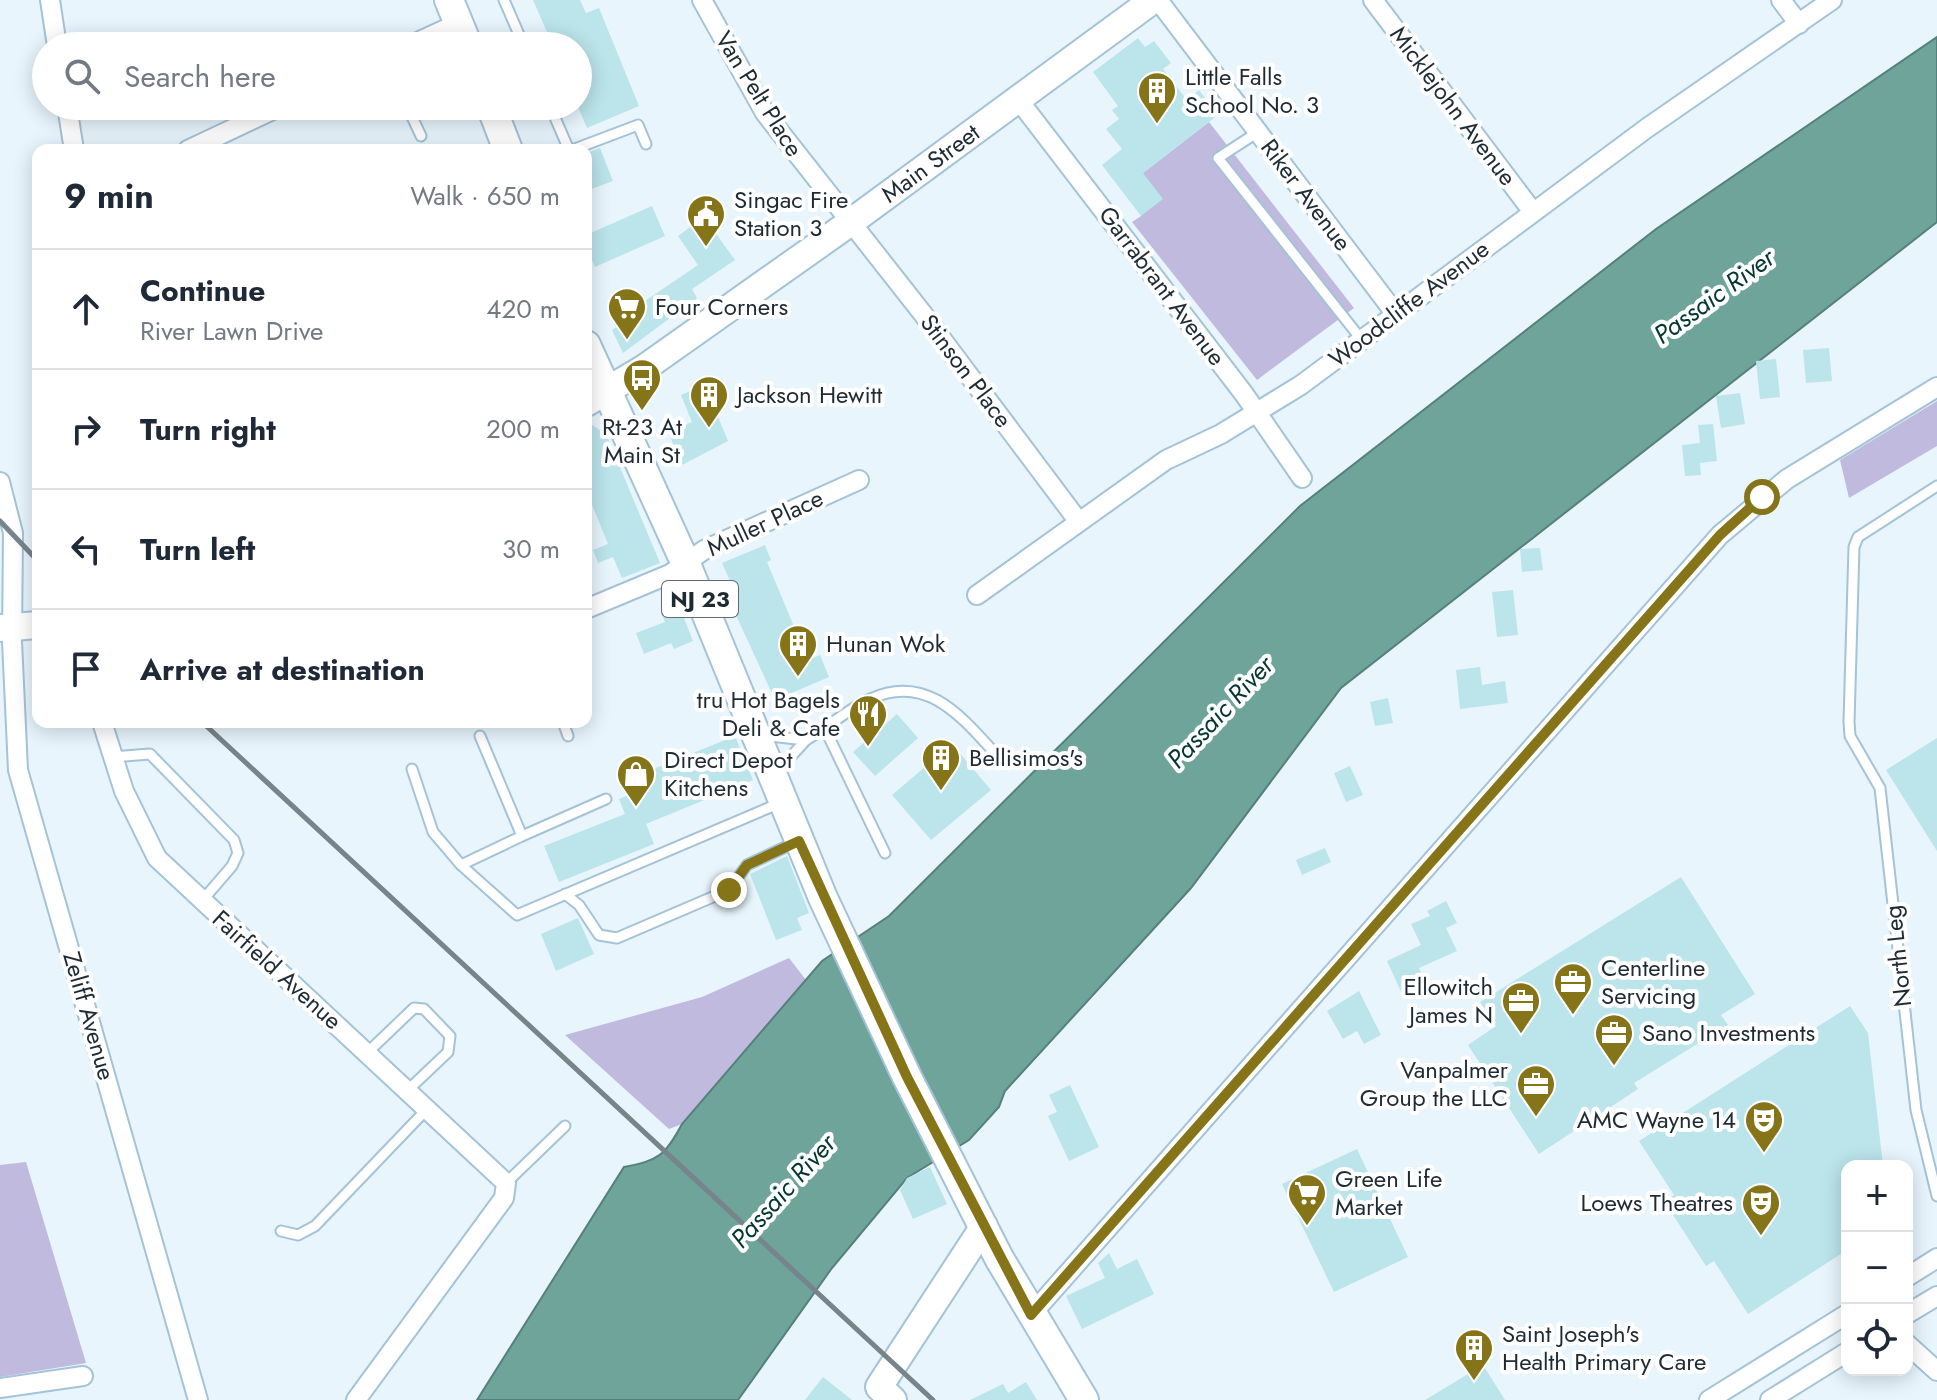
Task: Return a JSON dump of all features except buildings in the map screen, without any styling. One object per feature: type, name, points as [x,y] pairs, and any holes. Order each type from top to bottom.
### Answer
[{"type":"main road","name":"Main Street","points":[[596,398],[851,222],[1017,98],[1156,0]]},
{"type":"main road","points":[[496,120],[506,144]]},
{"type":"main road","name":"NJ 23","points":[[592,377],[596,398],[686,564],[823,898],[907,1077],[1031,1315],[1084,1400]]},
{"type":"main road","points":[[881,1396],[984,1226]]},
{"type":"street","points":[[50,0],[55,32]]},
{"type":"street","name":"Van Pelt Place","points":[[702,0],[765,113],[819,186],[851,222]]},
{"type":"street","name":"Riker Avenue","points":[[1156,0],[1395,313]]},
{"type":"street","name":"Micklejohn Avenue","points":[[1373,0],[1533,212]]},
{"type":"street","points":[[1781,0],[1799,24]]},
{"type":"street","name":"Woodcliffe Avenue","points":[[977,595],[1166,460],[1221,434],[1301,385],[1533,212],[1832,0]]},
{"type":"street","points":[[439,32],[459,23]]},
{"type":"street","name":"Garrabrant Avenue","points":[[1017,98],[1256,412],[1302,478]]},
{"type":"street","points":[[69,120],[73,144]]},
{"type":"street","points":[[201,144],[251,120]]},
{"type":"street","name":"Stinson Place","points":[[851,222],[1079,522]]},
{"type":"street","points":[[1031,1315],[1720,535],[1787,479],[1937,387]]},
{"type":"street","name":"Muller Place","points":[[592,606],[670,574],[704,550],[859,480]]},
{"type":"street","name":"Zeliff Avenue","points":[[0,482],[13,533],[18,770],[198,1400]]},
{"type":"street","name":"Fairfield Avenue","points":[[104,728],[124,791],[157,858],[506,1183]]},
{"type":"street","points":[[356,1400],[496,1210],[504,1198],[506,1183]]},
{"type":"street","points":[[1913,1273],[1937,1258]]},
{"type":"street","points":[[1913,1310],[1937,1296]]},
{"type":"street","points":[[1709,1400],[1841,1318]]},
{"type":"street","points":[[1913,1349],[1937,1371]]},
{"type":"street","points":[[1770,1400],[1841,1356]]},
{"type":"street","points":[[0,1388],[83,1376]]},
{"type":"lane","points":[[504,0],[518,32]]},
{"type":"lane","points":[[414,120],[421,136]]},
{"type":"lane","points":[[556,120],[567,144]]},
{"type":"lane","points":[[586,144],[638,125],[646,144]]},
{"type":"lane","points":[[1258,132],[1218,158],[1361,339]]},
{"type":"lane","name":"North Leg","points":[[1937,486],[1858,537],[1854,547],[1849,722],[1850,736],[1880,788],[1916,1110],[1937,1196]]},
{"type":"lane","points":[[412,769],[433,832],[461,865],[517,915],[778,789],[806,740],[870,698],[912,689],[951,706],[1004,763]]},
{"type":"lane","points":[[565,728],[568,736]]},
{"type":"lane","points":[[825,729],[885,853]]},
{"type":"lane","points":[[756,735],[806,740]]},
{"type":"lane","points":[[480,736],[522,836]]},
{"type":"lane","points":[[112,757],[150,754],[234,840],[238,853],[232,866],[201,902]]},
{"type":"lane","points":[[461,865],[606,799]]},
{"type":"lane","points":[[565,894],[579,905],[593,930],[607,938],[617,938],[729,890],[747,865],[799,841]]},
{"type":"lane","points":[[368,1052],[414,1008],[424,1009],[450,1036],[448,1052],[408,1090]]},
{"type":"lane","points":[[281,1231],[298,1235],[315,1226],[428,1108]]},
{"type":"lane","points":[[506,1183],[565,1126]]},
{"type":"shaded area","points":[[1209,122],[1354,308],[1257,380],[1132,222],[1141,216],[1143,173]]},
{"type":"shaded area","points":[[1937,401],[1937,446],[1849,498],[1840,460]]},
{"type":"shaded area","points":[[789,958],[806,980],[682,1124],[669,1129],[565,1035],[702,997]]},
{"type":"shaded area","points":[[26,1162],[86,1363],[0,1377],[0,1165]]},
{"type":"water","name":"Passaic River","points":[[1937,37],[1937,222],[1341,688],[1191,888],[1005,1091],[999,1107],[969,1140],[907,1178],[832,1268],[738,1400],[477,1400],[624,1167],[660,1155],[682,1124],[822,961],[889,916],[1300,506],[1656,229]]},
{"type":"railway","points":[[0,521],[32,555]]},
{"type":"railway","points":[[208,728],[933,1400]]},
{"type":"place","name":"Little Falls School No. 3","points":[[1157,125]]},
{"type":"place","name":"Singac Fire Station 3","points":[[706,248]]},
{"type":"place","name":"Four Corners","points":[[627,341]]},
{"type":"place","name":"Rt-23 At Main St","points":[[642,412]]},
{"type":"place","name":"Jackson Hewitt","points":[[709,429]]},
{"type":"place","name":"Hunan Wok","points":[[798,678]]},
{"type":"place","name":"tru Hot Bagels Deli & Cafe","points":[[868,748]]},
{"type":"place","name":"Bellisimos's","points":[[941,792]]},
{"type":"place","name":"Direct Depot Kitchens","points":[[636,808]]},
{"type":"place","name":"Centerline Servicing","points":[[1573,1016]]},
{"type":"place","name":"Ellowitch James N","points":[[1521,1035]]},
{"type":"place","name":"Sano Investments","points":[[1614,1067]]},
{"type":"place","name":"Vanpalmer Group the LLC","points":[[1536,1118]]},
{"type":"place","name":"AMC Wayne 14","points":[[1764,1154]]},
{"type":"place","name":"Green Life Market","points":[[1307,1227]]},
{"type":"place","name":"Loews Theatres","points":[[1761,1237]]},
{"type":"place","name":"Saint Joseph's Health Primary Care","points":[[1474,1382]]},
{"type":"route","points":[[729,890],[747,865],[799,841],[907,1077],[1031,1315],[1720,535],[1762,497]]}]
